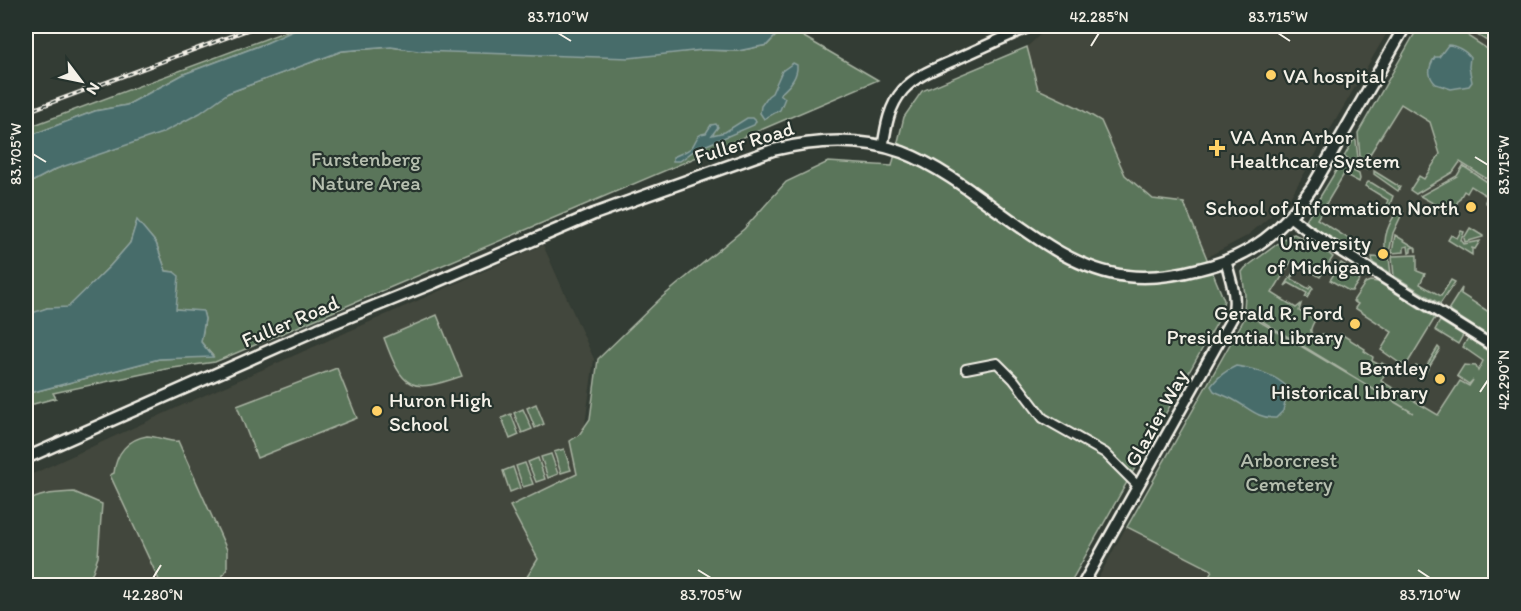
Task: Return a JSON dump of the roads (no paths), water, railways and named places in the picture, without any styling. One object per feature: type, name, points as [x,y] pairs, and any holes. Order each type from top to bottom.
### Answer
[{"type":"main road","name":"Fuller Road","points":[[26,458],[318,329],[594,214],[772,150],[800,144],[850,142],[884,146],[923,161],[1064,254],[1101,271],[1153,278],[1190,272],[1226,262],[1258,244],[1290,217],[1313,186],[1405,26]]},
{"type":"street","points":[[884,146],[885,128],[891,108],[914,80],[1031,26]]},
{"type":"street","points":[[1290,217],[1307,230],[1496,348]]},
{"type":"street","name":"Glazier Way","points":[[1082,585],[1232,318],[1236,307],[1235,296],[1226,262]]},
{"type":"street","points":[[966,369],[997,363],[1014,380],[1043,418],[1105,453],[1138,486]]},
{"type":"water","points":[[304,26],[785,26],[767,45],[738,51],[702,50],[629,58],[418,51],[391,47],[342,51],[228,93],[200,113],[162,133],[56,169],[26,185],[26,137],[95,111],[127,105],[184,74],[264,44]]},
{"type":"water","points":[[1448,45],[1460,49],[1470,57],[1472,82],[1469,86],[1451,89],[1436,84],[1431,78],[1430,68],[1435,57],[1439,57]]},
{"type":"water","points":[[793,63],[797,65],[795,77],[780,94],[785,98],[780,110],[764,119],[760,113],[761,106],[772,93],[782,71]]},
{"type":"water","points":[[747,118],[753,118],[756,121],[754,125],[695,150],[680,161],[673,161],[673,157],[690,149],[698,136],[706,133],[711,125],[716,124],[718,127],[712,135],[725,132]]},
{"type":"water","points":[[137,220],[156,243],[166,271],[174,272],[179,276],[176,309],[203,311],[205,319],[201,342],[213,357],[159,359],[26,394],[26,315],[47,308],[68,307],[130,243]]},
{"type":"water","points":[[1236,366],[1257,370],[1271,376],[1288,388],[1283,411],[1276,418],[1258,415],[1214,391],[1211,386],[1214,382]]},
{"type":"railway","points":[[26,112],[258,26]]},
{"type":"place","name":"VA hospital","points":[[1271,75]]},
{"type":"place","name":"VA Ann Arbor Healthcare System","points":[[1217,148]]},
{"type":"place","name":"School of Information North","points":[[1471,207]]},
{"type":"place","name":"University of Michigan","points":[[1383,254]]},
{"type":"place","name":"Gerald R. Ford Presidential Library","points":[[1355,324]]},
{"type":"place","name":"Bentley Historical Library","points":[[1440,379]]},
{"type":"place","name":"Huron High School","points":[[377,411]]},
{"type":"park label","name":"Furstenberg Nature Area","points":[[366,170]]},
{"type":"park label","name":"Arborcrest Cemetery","points":[[1289,471]]}]
